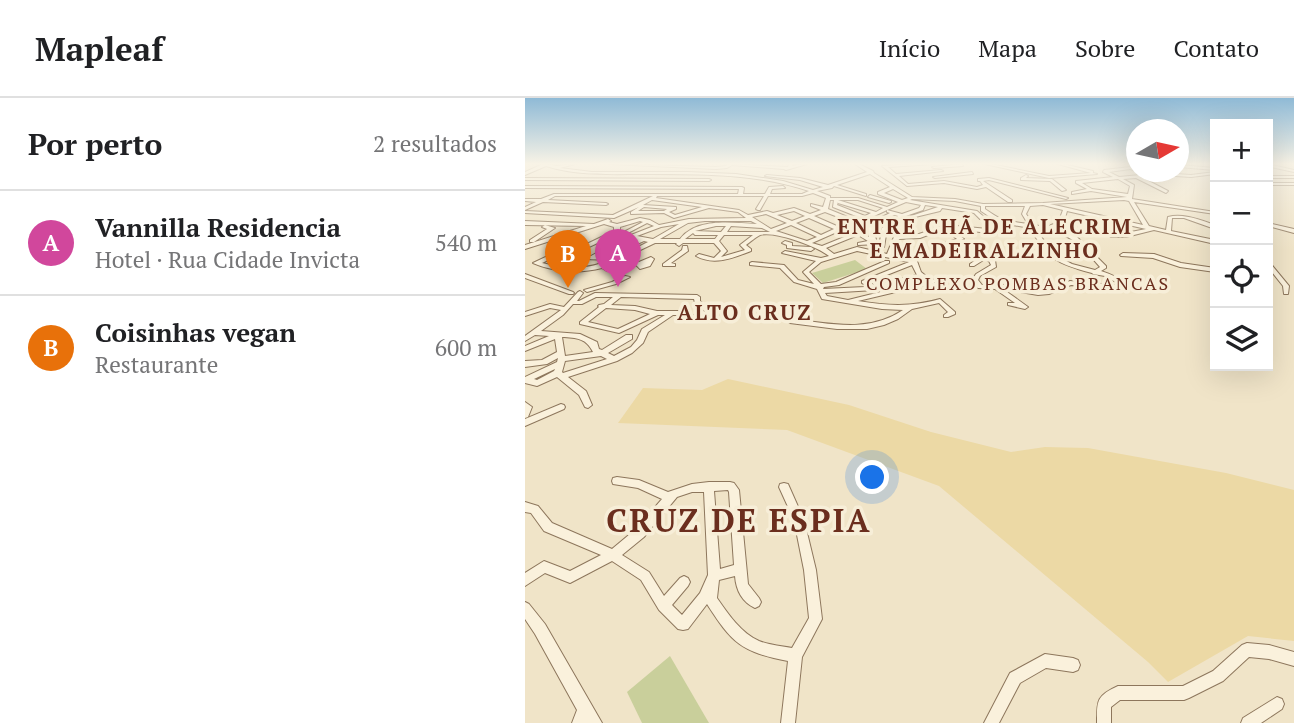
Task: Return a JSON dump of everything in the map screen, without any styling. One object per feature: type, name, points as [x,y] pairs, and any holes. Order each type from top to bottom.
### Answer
[{"type":"street","points":[[526,209],[550,196],[562,195],[810,193]]},
{"type":"street","points":[[818,193],[855,222]]},
{"type":"street","points":[[860,193],[895,204]]},
{"type":"street","points":[[774,215],[791,209],[879,193]]},
{"type":"street","points":[[880,193],[923,205],[975,212],[982,218],[1011,224],[1053,227],[1080,240],[1104,267],[1095,273]]},
{"type":"street","points":[[903,193],[911,198],[983,205],[999,205],[1008,201],[1044,203],[1065,211],[1210,241]]},
{"type":"street","points":[[927,193],[963,196],[978,200],[975,204]]},
{"type":"street","points":[[998,193],[1008,201],[1028,204],[1126,198],[1131,193]]},
{"type":"street","points":[[1048,193],[1085,202]]},
{"type":"street","points":[[1105,193],[1210,212]]},
{"type":"street","points":[[591,214],[616,195]]},
{"type":"street","points":[[527,244],[580,232],[658,195]]},
{"type":"street","points":[[678,201],[686,195]]},
{"type":"street","points":[[689,204],[662,210],[674,217],[708,206],[720,195]]},
{"type":"street","points":[[758,209],[767,195]]},
{"type":"street","points":[[791,209],[799,195]]},
{"type":"street","points":[[873,242],[827,252],[788,246],[787,243],[809,244],[911,198]]},
{"type":"street","points":[[1126,198],[1147,227],[1153,229]]},
{"type":"street","points":[[652,199],[739,211],[774,233],[827,252]]},
{"type":"street","points":[[854,199],[905,217],[938,210],[943,206]]},
{"type":"street","points":[[525,200],[606,204]]},
{"type":"street","points":[[831,203],[876,222]]},
{"type":"street","points":[[822,237],[793,224],[766,211],[751,217],[674,222],[665,229],[654,241],[622,254],[601,252],[589,260],[571,252],[594,240],[648,221],[665,229],[691,233],[757,235],[774,233],[793,224],[811,217],[831,203],[875,213]]},
{"type":"street","points":[[946,227],[961,239],[948,243],[958,255],[972,251],[985,256],[994,266],[978,275],[975,280],[980,287],[1038,293],[1047,293],[1070,283],[1129,288],[1121,281],[1055,257],[1024,214],[1028,204]]},
{"type":"street","points":[[875,252],[881,247],[884,230],[921,209],[923,205]]},
{"type":"street","points":[[983,205],[983,209],[991,216],[1011,224]]},
{"type":"street","points":[[526,209],[611,218]]},
{"type":"street","points":[[526,209],[611,218]]},
{"type":"street","points":[[791,209],[838,229]]},
{"type":"street","points":[[1053,227],[1052,224],[1066,222],[1062,218],[1065,211]]},
{"type":"street","points":[[873,242],[870,228],[894,213]]},
{"type":"street","points":[[821,289],[888,259],[905,217]]},
{"type":"street","points":[[1168,231],[1170,217],[1184,217],[1210,225]]},
{"type":"street","points":[[525,223],[611,218]]},
{"type":"street","points":[[611,218],[618,231],[631,237],[683,245],[717,243]]},
{"type":"street","points":[[705,226],[709,219]]},
{"type":"street","points":[[631,237],[689,220]]},
{"type":"street","points":[[527,244],[552,228],[533,227],[535,223]]},
{"type":"street","points":[[899,237],[920,236],[946,227],[1000,232],[1011,224]]},
{"type":"street","points":[[683,245],[691,233],[705,226],[762,226]]},
{"type":"street","points":[[717,243],[729,226]]},
{"type":"street","points":[[847,226],[881,247]]},
{"type":"street","points":[[1273,226],[1294,230]]},
{"type":"street","points":[[1111,234],[1126,235],[1153,229]]},
{"type":"street","points":[[580,232],[594,240]]},
{"type":"street","points":[[862,234],[852,235],[827,252],[806,272],[821,289],[824,298],[869,307],[910,308],[940,301],[953,313],[946,316]]},
{"type":"street","points":[[699,256],[716,259],[749,250],[743,245],[757,235]]},
{"type":"street","points":[[852,235],[858,245],[888,259],[915,262]]},
{"type":"street","points":[[565,236],[577,244]]},
{"type":"street","points":[[594,240],[577,244],[536,263],[569,272],[582,272],[603,266],[643,239]]},
{"type":"street","points":[[716,259],[724,251],[717,243]]},
{"type":"street","points":[[673,265],[665,265],[685,251],[683,245]]},
{"type":"street","points":[[1055,257],[1073,249],[1086,248]]},
{"type":"street","points":[[785,253],[820,260]]},
{"type":"street","points":[[1123,255],[1154,256],[1179,265],[1210,269]]},
{"type":"street","points":[[972,265],[985,256]]},
{"type":"street","points":[[915,262],[921,276],[930,282]]},
{"type":"street","points":[[837,284],[864,282],[915,262]]},
{"type":"street","points":[[603,266],[607,269],[638,263]]},
{"type":"street","points":[[752,264],[782,266],[796,281],[821,289],[874,287],[921,276]]},
{"type":"street","points":[[1273,270],[1286,286],[1286,293]]},
{"type":"street","points":[[525,276],[564,289],[580,303],[595,295],[697,297],[697,302],[711,312],[700,318],[679,313],[601,306]]},
{"type":"street","points":[[525,314],[627,276]]},
{"type":"street","points":[[849,301],[940,280]]},
{"type":"street","points":[[864,282],[881,294]]},
{"type":"street","points":[[525,339],[575,296],[624,285]]},
{"type":"street","points":[[997,287],[1025,307],[1010,304]]},
{"type":"street","points":[[619,296],[601,306],[582,323],[619,331],[657,313]]},
{"type":"street","points":[[789,321],[869,329],[910,308]]},
{"type":"street","points":[[527,380],[537,383],[632,351],[643,339],[645,331],[671,314]]},
{"type":"street","points":[[580,336],[599,326]]},
{"type":"street","points":[[534,334],[580,336],[594,344],[595,350],[614,359]]},
{"type":"street","points":[[525,349],[558,335]]},
{"type":"street","points":[[558,335],[561,375]]},
{"type":"street","points":[[525,364],[602,353],[629,337]]},
{"type":"street","points":[[527,380],[561,359]]},
{"type":"street","points":[[561,375],[583,393],[587,405]]},
{"type":"street","points":[[525,405],[528,407],[525,415]]},
{"type":"street","points":[[525,423],[561,407]]},
{"type":"street","points":[[617,481],[639,484],[670,498]]},
{"type":"street","points":[[709,486],[714,576],[711,599],[725,620],[750,643],[795,656]]},
{"type":"street","points":[[525,580],[544,567],[571,577],[613,555],[640,533],[670,498],[692,488],[730,486],[734,490],[742,587],[755,602]]},
{"type":"street","points":[[784,486],[799,520],[815,596],[815,619],[795,656],[788,723]]},
{"type":"street","points":[[525,507],[534,509],[548,527],[613,555],[646,576],[663,606],[683,624],[704,597],[714,576],[740,569]]},
{"type":"street","points":[[663,606],[684,582]]},
{"type":"street","points":[[525,608],[540,629],[582,716],[595,723]]},
{"type":"street","points":[[1104,723],[1104,703],[1118,693],[1184,693],[1218,676],[1247,650],[1269,652],[1294,659]]},
{"type":"street","points":[[991,723],[1015,678],[1045,661],[1073,664]]},
{"type":"street","points":[[1248,723],[1277,704]]},
{"type":"green space","points":[[855,260],[867,269],[823,283],[812,273]]},
{"type":"green space","points":[[670,656],[709,723],[642,723],[627,692]]},
{"type":"sand","points":[[728,379],[849,405],[931,432],[1011,452],[1045,447],[1088,448],[1226,473],[1294,490],[1294,641],[1248,636],[1168,682],[1148,662],[939,486],[787,430],[618,423],[643,388],[702,390]]},
{"type":"place","name":"Vannilla Residencia","points":[[618,287]]},
{"type":"place","name":"Coisinhas vegan","points":[[568,288]]},
{"type":"district","name":"ENTRE CHÃ DE ALECRIM E MADEIRALZINHO","points":[[985,239]]},
{"type":"district","name":"COMPLEXO POMBAS BRANCAS","points":[[1018,284]]},
{"type":"district","name":"ALTO CRUZ","points":[[745,313]]},
{"type":"district","name":"CRUZ DE ESPIA","points":[[739,521]]}]
